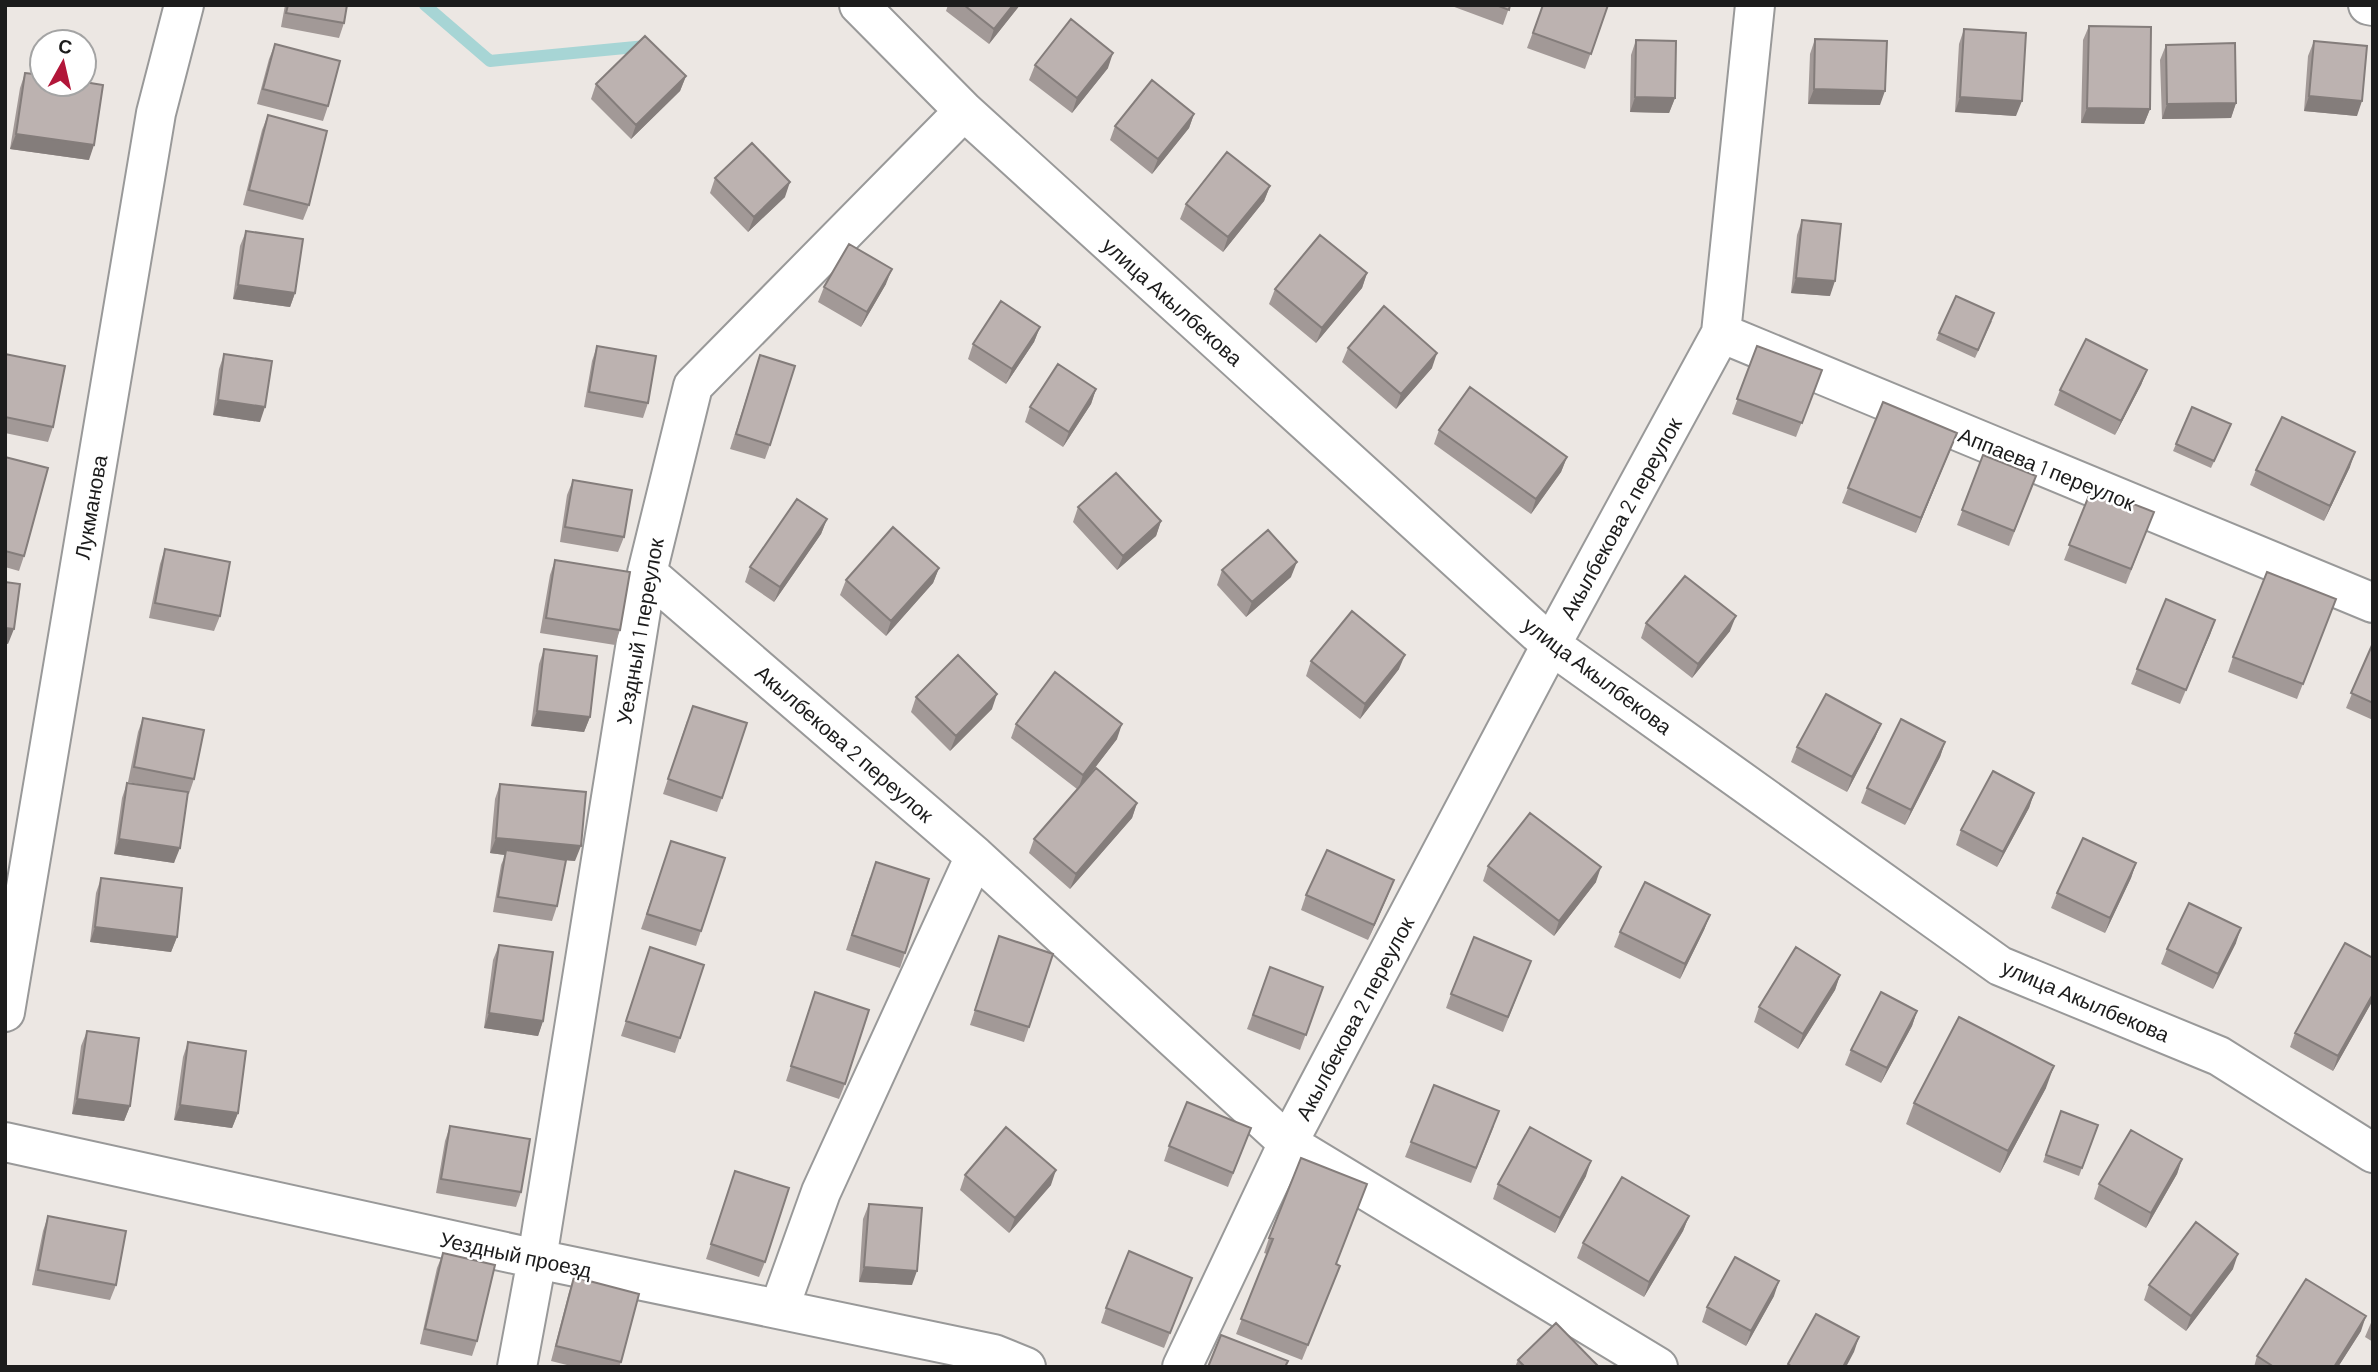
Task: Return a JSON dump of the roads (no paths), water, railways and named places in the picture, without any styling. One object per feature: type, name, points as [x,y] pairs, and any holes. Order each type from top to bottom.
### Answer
[{"type":"street","name":"Лукманова","points":[[5,1012],[156,113],[184,5]]},
{"type":"street","name":"улица Акылбекова","points":[[859,5],[964,111],[1551,645],[2000,965],[2219,1056],[2373,1153]]},
{"type":"street","name":"Акылбекова 2 переулок","points":[[1182,1367],[1288,1143],[1551,645],[1721,333],[1755,5]]},
{"type":"street","name":"Уездный 1 переулок","points":[[517,1367],[537,1259],[647,573],[693,386],[964,111]]},
{"type":"street","name":"Аппаева 1 переулок","points":[[1721,333],[2373,603]]},
{"type":"street","name":"Акылбекова 2 переулок","points":[[647,573],[975,856],[1288,1143],[1657,1367]]},
{"type":"street","points":[[779,1309],[821,1192],[975,856]]},
{"type":"street","name":"Уездный проезд","points":[[5,1142],[537,1259],[994,1354],[1026,1367]]},
{"type":"waterway","points":[[425,5],[490,61],[646,46]]}]
